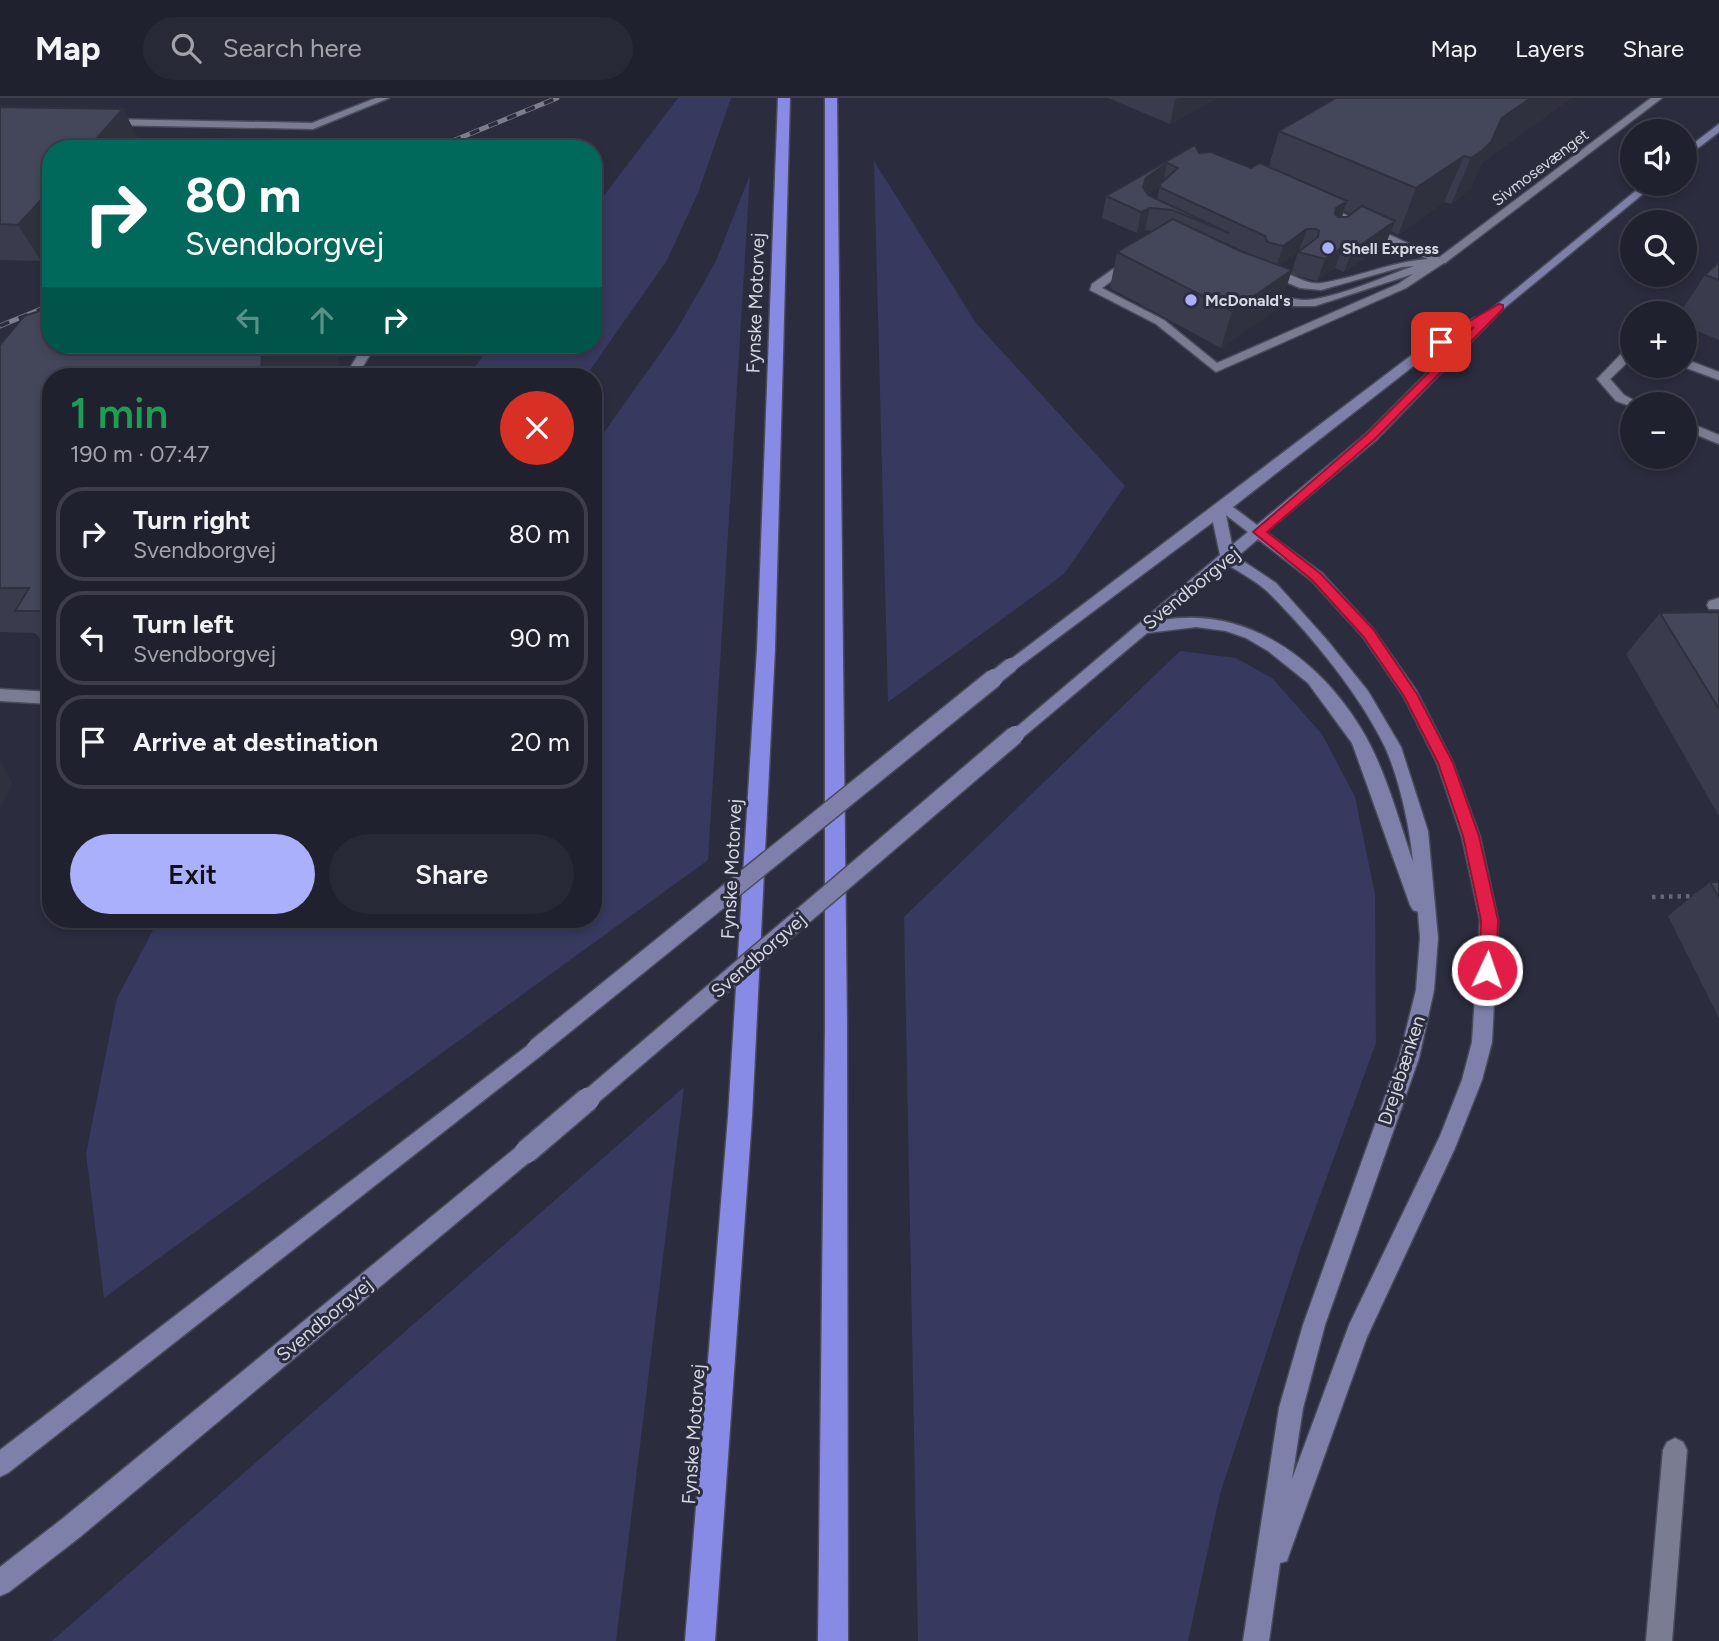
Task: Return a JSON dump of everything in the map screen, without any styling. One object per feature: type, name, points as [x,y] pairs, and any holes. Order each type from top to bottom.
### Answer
[{"type":"highway","name":"Fynske Motorvej","points":[[700,1641],[740,1117],[766,649],[784,98]]},
{"type":"highway","points":[[831,98],[836,1012],[833,1641]]},
{"type":"main road","points":[[1697,145],[1719,127]]},
{"type":"main road","name":"Svendborgvej","points":[[0,1583],[71,1528],[526,1152],[1015,735],[1259,532],[1371,437],[1499,307],[1635,196]]},
{"type":"main road","name":"Svendborgvej","points":[[0,1465],[536,1048],[1011,665],[1221,509],[1421,354],[1499,307]]},
{"type":"main road","points":[[1221,509],[1259,532],[1317,577],[1368,633],[1410,694],[1445,763],[1471,836],[1489,920],[1482,1042],[1472,1080],[1448,1141],[1357,1333],[1266,1587]]},
{"type":"main road","points":[[1221,509],[1228,558]]},
{"type":"main road","name":"Drejebænken","points":[[1228,558],[1271,587],[1322,644],[1362,695],[1393,747],[1419,831],[1429,937],[1425,990],[1409,1058],[1314,1325],[1291,1408],[1256,1641]]},
{"type":"main road","points":[[1142,629],[1181,622],[1222,625],[1273,646],[1316,681],[1359,741],[1392,822],[1429,937]]},
{"type":"street","points":[[95,121],[313,125],[384,98]]},
{"type":"street","name":"Sivmosevænget","points":[[1441,261],[1657,98]]},
{"type":"street","points":[[1315,204],[1348,225],[1441,261]]},
{"type":"street","points":[[1138,257],[1096,286],[1096,290],[1160,322],[1216,368],[1402,286],[1441,261]]},
{"type":"street","points":[[1346,294],[1296,294],[1269,271],[1304,286],[1321,287],[1401,264],[1441,261]]},
{"type":"street","points":[[1253,290],[1277,300],[1297,304],[1315,303],[1441,261]]},
{"type":"street","points":[[1620,362],[1603,379],[1620,398]]},
{"type":"street","points":[[1697,368],[1719,376]]},
{"type":"street","points":[[1697,430],[1719,440]]},
{"type":"street","points":[[0,695],[42,697]]},
{"type":"street","points":[[1659,1641],[1675,1450]]},
{"type":"path","points":[[1652,897],[1706,896]]},
{"type":"shaded area","points":[[678,98],[731,98],[698,193],[667,260],[602,353],[602,198]]},
{"type":"shaded area","points":[[874,161],[976,323],[1125,486],[1064,574],[888,702]]},
{"type":"shaded area","points":[[750,175],[708,860],[104,1298],[86,1154],[117,998],[154,928],[602,928],[602,435],[676,331],[715,263]]},
{"type":"shaded area","points":[[484,354],[601,354],[592,368],[474,368]]},
{"type":"shaded area","points":[[1180,651],[1236,658],[1272,678],[1322,734],[1355,797],[1375,894],[1376,1043],[1300,1250],[1220,1494],[1188,1641],[918,1641],[904,917]]},
{"type":"shaded area","points":[[684,1087],[616,1641],[52,1641]]},
{"type":"building","points":[[1336,98],[1531,98],[1502,118],[1491,142],[1483,150],[1471,158],[1464,156],[1416,188],[1279,131]]},
{"type":"building","points":[[0,107],[123,109],[95,140],[42,140],[42,199],[18,225],[0,224]]},
{"type":"building","points":[[1195,145],[1199,153],[1211,152],[1251,168],[1260,163],[1347,201],[1336,208],[1335,214],[1338,217],[1347,217],[1362,206],[1395,221],[1352,251],[1343,247],[1325,259],[1298,252],[1318,237],[1319,231],[1316,229],[1307,229],[1283,246],[1267,242],[1265,236],[1161,188],[1160,184],[1178,168],[1167,163],[1146,178],[1143,187],[1148,195],[1229,233],[1172,210],[1150,208],[1141,212],[1106,196]]},
{"type":"building","points":[[1173,219],[1240,251],[1292,270],[1232,311],[1117,252]]},
{"type":"building","points":[[1719,262],[1719,280],[1705,275]]},
{"type":"building","points":[[42,310],[42,354],[262,354],[261,368],[42,368],[42,611],[15,611],[29,588],[0,588],[0,345],[24,316]]},
{"type":"building","points":[[1719,612],[1719,709],[1660,613]]},
{"type":"building","points":[[1710,882],[1719,882],[1719,898]]},
{"type":"railway","points":[[455,140],[557,98]]},
{"type":"railway","points":[[0,326],[42,309]]},
{"type":"place","name":"Shell Express","points":[[1328,248]]},
{"type":"place","name":"McDonald's","points":[[1191,300]]},
{"type":"route","points":[[1441,342],[1499,307],[1371,437],[1259,532],[1317,577],[1368,633],[1410,694],[1445,763],[1471,836],[1489,920],[1487,970]]}]
